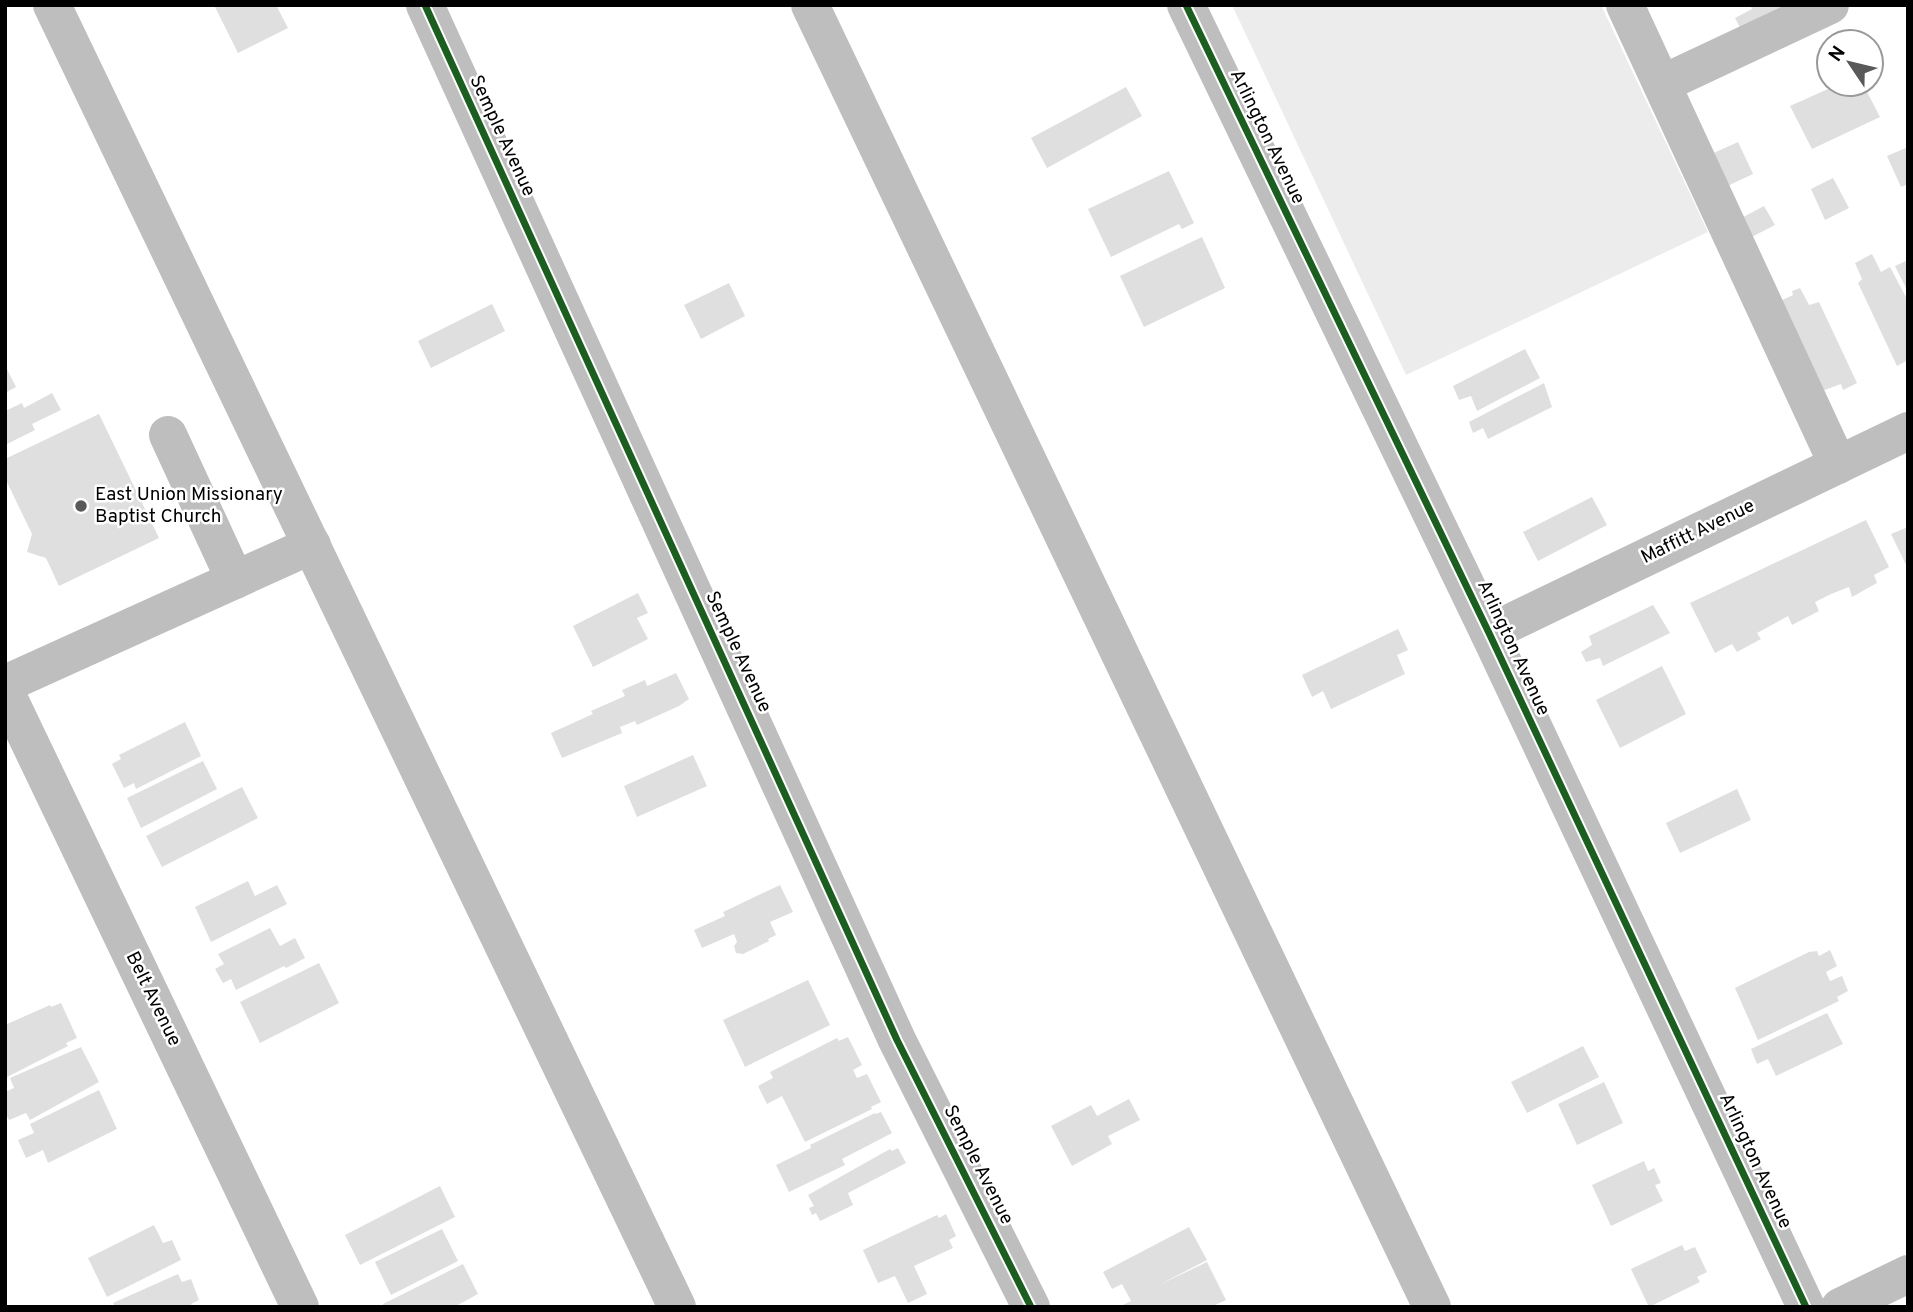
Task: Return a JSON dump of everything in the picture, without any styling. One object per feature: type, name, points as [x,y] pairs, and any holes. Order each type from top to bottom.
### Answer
[{"type":"street","points":[[52,5],[677,1307]]},
{"type":"street","name":"Semple Avenue","points":[[425,5],[897,1040],[1031,1307]]},
{"type":"street","points":[[810,5],[1432,1307]]},
{"type":"street","name":"Arlington Avenue","points":[[1186,5],[1489,633],[1807,1307]]},
{"type":"street","points":[[1625,5],[1838,465]]},
{"type":"street","points":[[1662,84],[1830,5]]},
{"type":"street","name":"Maffitt Avenue","points":[[1489,633],[1908,431]]},
{"type":"street","points":[[168,435],[235,580]]},
{"type":"street","points":[[5,684],[312,545]]},
{"type":"street","name":"Belt Avenue","points":[[5,691],[300,1307]]},
{"type":"street","points":[[1840,1307],[1908,1274]]},
{"type":"shaded area","points":[[1232,5],[1601,5],[1708,232],[1406,375]]},
{"type":"building","points":[[214,5],[276,5],[288,28],[238,53]]},
{"type":"building","points":[[1750,5],[1809,5],[1745,37],[1735,18],[1752,9]]},
{"type":"building","points":[[1126,87],[1142,116],[1047,168],[1031,138]]},
{"type":"building","points":[[1815,95],[1815,98],[1870,98],[1880,117],[1812,149],[1790,106]]},
{"type":"building","points":[[1738,142],[1753,174],[1721,189],[1707,156]]},
{"type":"building","points":[[1908,147],[1908,184],[1901,187],[1887,156]]},
{"type":"building","points":[[1169,171],[1194,223],[1182,229],[1179,224],[1111,257],[1088,209]]},
{"type":"building","points":[[1833,178],[1849,208],[1825,220],[1811,189]]},
{"type":"building","points":[[1764,206],[1775,225],[1744,241],[1734,222]]},
{"type":"building","points":[[1202,237],[1225,288],[1144,327],[1120,276]]},
{"type":"building","points":[[1872,254],[1881,272],[1890,267],[1908,301],[1908,360],[1897,366],[1858,283],[1862,279],[1855,263]]},
{"type":"building","points":[[1908,260],[1908,292],[1895,266]]},
{"type":"building","points":[[729,283],[745,316],[701,339],[684,305]]},
{"type":"building","points":[[1800,288],[1809,305],[1819,302],[1857,383],[1843,390],[1841,384],[1822,391],[1780,301]]},
{"type":"building","points":[[492,304],[505,331],[431,368],[418,341]]},
{"type":"building","points":[[1525,349],[1540,378],[1477,411],[1471,396],[1459,400],[1453,386]]},
{"type":"building","points":[[5,365],[16,387],[5,393]]},
{"type":"building","points":[[1544,383],[1552,407],[1488,439],[1483,428],[1473,433],[1469,422]]},
{"type":"building","points":[[52,393],[61,410],[32,424],[35,430],[5,445],[5,411],[22,403],[24,408]]},
{"type":"building","name":"East Union Missionary Baptist Church","points":[[99,414],[159,538],[59,586],[46,558],[27,552],[32,534],[5,478],[5,459]]},
{"type":"building","points":[[1592,497],[1607,525],[1538,561],[1523,532]]},
{"type":"building","points":[[1866,520],[1889,567],[1874,575],[1877,583],[1852,597],[1849,587],[1831,594],[1815,602],[1819,611],[1792,625],[1788,616],[1757,633],[1761,639],[1737,652],[1732,644],[1715,653],[1690,603]]},
{"type":"building","points":[[1908,527],[1908,569],[1891,534]]},
{"type":"building","points":[[638,593],[648,613],[637,618],[648,639],[593,667],[573,626]]},
{"type":"building","points":[[1653,605],[1670,633],[1603,666],[1600,658],[1586,662],[1581,652],[1592,645],[1589,636]]},
{"type":"building","points":[[1398,629],[1408,650],[1397,655],[1405,674],[1331,709],[1323,691],[1312,697],[1302,675]]},
{"type":"building","points":[[1662,666],[1686,714],[1620,748],[1596,700]]},
{"type":"building","points":[[676,673],[689,699],[637,725],[635,721],[620,727],[622,733],[562,758],[551,733],[625,696],[622,690],[645,680],[647,686]]},
{"type":"building","points":[[185,722],[201,756],[136,789],[134,783],[124,788],[112,764],[121,759],[119,755]]},
{"type":"building","points":[[693,755],[707,786],[637,817],[624,786]]},
{"type":"building","points":[[203,761],[217,789],[141,828],[127,798]]},
{"type":"building","points":[[242,787],[258,818],[162,867],[146,836]]},
{"type":"building","points":[[1737,789],[1751,820],[1680,853],[1666,823]]},
{"type":"building","points":[[248,881],[255,896],[277,885],[287,904],[211,942],[195,907]]},
{"type":"building","points":[[780,885],[793,912],[770,922],[776,935],[768,939],[769,941],[743,954],[736,953],[734,946],[737,942],[734,934],[702,948],[694,930],[725,916],[723,912]]},
{"type":"building","points":[[270,928],[280,946],[295,938],[305,958],[236,990],[231,979],[223,983],[215,969],[224,964],[218,954]]},
{"type":"building","points":[[1830,950],[1837,966],[1826,972],[1830,981],[1842,976],[1848,991],[1837,997],[1839,1001],[1758,1040],[1735,988],[1809,952],[1817,951],[1819,956]]},
{"type":"building","points":[[319,963],[339,1003],[260,1043],[240,1002]]},
{"type":"building","points":[[808,980],[830,1025],[745,1067],[723,1020]]},
{"type":"building","points":[[61,1003],[77,1038],[66,1043],[68,1046],[5,1078],[5,1025],[50,1005],[51,1007]]},
{"type":"building","points":[[1827,1013],[1843,1044],[1776,1076],[1768,1059],[1757,1064],[1751,1049]]},
{"type":"building","points":[[848,1037],[862,1065],[853,1070],[857,1078],[867,1074],[881,1102],[805,1142],[782,1096],[767,1104],[758,1086],[773,1078],[770,1072],[837,1038],[839,1041]]},
{"type":"building","points":[[1583,1046],[1599,1077],[1527,1113],[1511,1082]]},
{"type":"building","points":[[81,1047],[99,1082],[30,1120],[26,1113],[9,1120],[5,1112],[5,1092],[14,1088],[10,1078]]},
{"type":"building","points":[[1604,1082],[1623,1123],[1577,1145],[1558,1104]]},
{"type":"building","points":[[99,1090],[117,1129],[48,1163],[43,1150],[26,1158],[18,1140],[34,1133],[30,1124]]},
{"type":"building","points":[[1129,1099],[1140,1120],[1108,1136],[1112,1144],[1072,1166],[1051,1126],[1091,1105],[1097,1116]]},
{"type":"building","points":[[881,1112],[892,1133],[842,1159],[845,1165],[789,1192],[776,1165],[811,1148],[810,1145]]},
{"type":"building","points":[[898,1148],[906,1163],[848,1193],[853,1205],[820,1221],[816,1213],[812,1215],[809,1208],[814,1206],[808,1195],[890,1149],[892,1151]]},
{"type":"building","points":[[1644,1161],[1648,1171],[1654,1168],[1661,1183],[1655,1185],[1663,1201],[1611,1226],[1592,1185]]},
{"type":"building","points":[[440,1186],[455,1217],[360,1265],[345,1235]]},
{"type":"building","points":[[946,1214],[956,1236],[949,1240],[953,1248],[914,1266],[927,1294],[908,1303],[895,1276],[878,1283],[863,1250],[937,1215],[939,1218]]},
{"type":"building","points":[[154,1225],[163,1243],[172,1240],[181,1260],[107,1297],[88,1258]]},
{"type":"building","points":[[1189,1227],[1207,1260],[1157,1286],[1207,1262],[1226,1300],[1211,1307],[1119,1307],[1131,1301],[1122,1284],[1112,1289],[1103,1272]]},
{"type":"building","points":[[442,1229],[458,1261],[391,1295],[375,1262]]},
{"type":"building","points":[[1682,1245],[1685,1251],[1695,1247],[1707,1272],[1697,1277],[1700,1282],[1649,1307],[1631,1269]]},
{"type":"building","points":[[463,1264],[478,1294],[454,1307],[384,1307],[383,1304]]},
{"type":"building","points":[[178,1274],[182,1282],[191,1279],[199,1300],[191,1304],[193,1307],[115,1307],[113,1303]]},
{"type":"cycle path","points":[[425,5],[897,1040],[1031,1307]]},
{"type":"cycle path","points":[[1186,5],[1489,633],[1806,1307]]},
{"type":"place","name":"East Union Missionary Baptist Church","points":[[81,506]]}]
